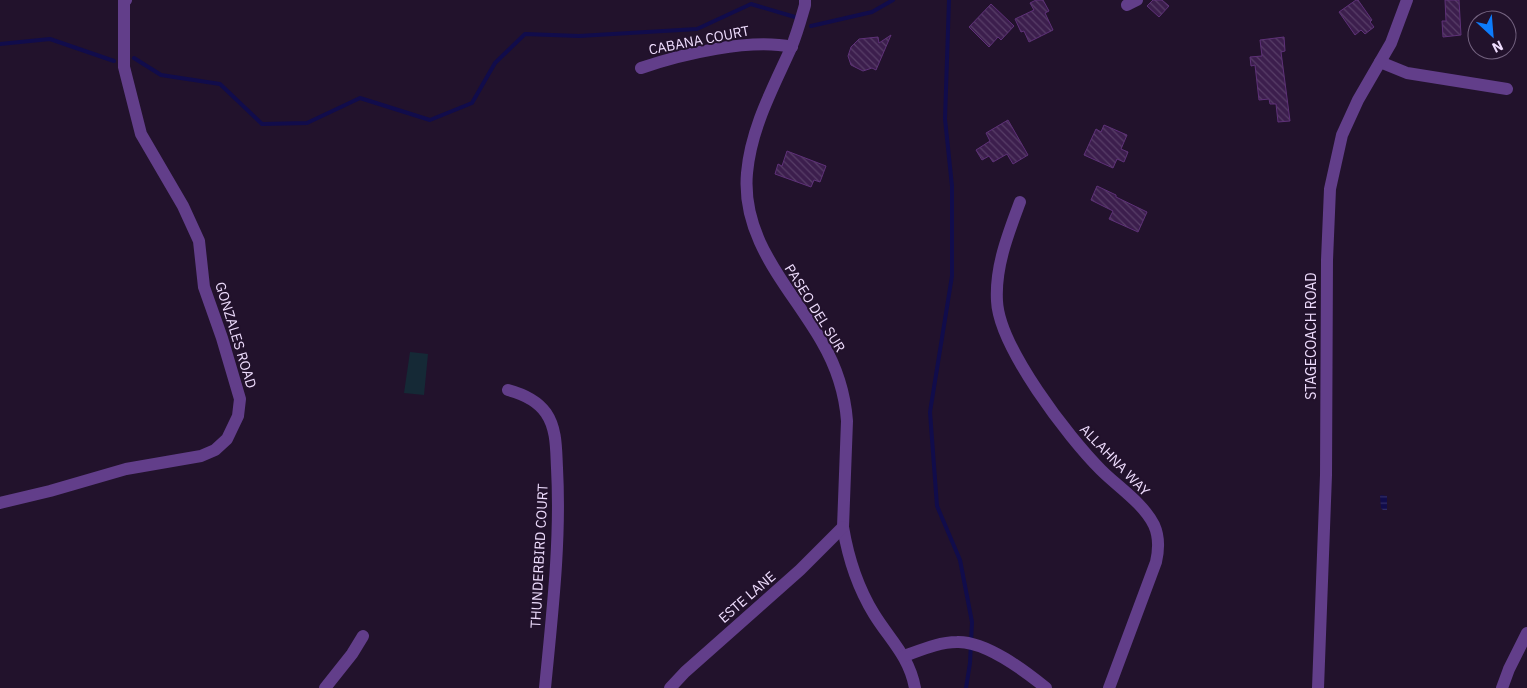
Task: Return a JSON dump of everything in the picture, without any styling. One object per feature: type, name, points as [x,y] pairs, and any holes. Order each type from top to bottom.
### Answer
[{"type":"street","name":"GONZALES ROAD","points":[[0,503],[126,469],[201,456],[222,445],[235,425],[240,399],[222,338],[204,288],[199,241],[183,206],[141,134],[124,67],[124,1],[126,0]]},
{"type":"street","name":"PASEO DEL SUR","points":[[805,0],[792,47],[766,102],[752,145],[747,173],[747,200],[752,224],[761,247],[824,344],[840,383],[847,421],[844,527],[851,558],[866,598],[874,613],[904,656],[915,688]]},
{"type":"street","name":"STAGECOACH ROAD","points":[[1318,688],[1326,475],[1327,260],[1330,189],[1342,135],[1358,100],[1395,34],[1407,0]]},
{"type":"street","name":"CABANA COURT","points":[[641,68],[672,58],[740,45],[774,44],[792,47]]},
{"type":"street","points":[[1380,62],[1407,73],[1507,89]]},
{"type":"street","name":"ALLAHNA WAY","points":[[1020,202],[1005,245],[999,274],[997,301],[1001,324],[1026,370],[1063,426],[1086,455],[1144,511],[1154,524],[1157,535],[1158,552],[1156,562],[1109,688]]},
{"type":"street","name":"THUNDERBIRD COURT","points":[[508,390],[529,398],[539,405],[551,423],[555,441],[558,481],[558,540],[545,688]]},
{"type":"street","name":"ESTE LANE","points":[[670,688],[800,570],[844,527]]},
{"type":"street","points":[[1502,688],[1509,668],[1527,633]]},
{"type":"street","points":[[325,688],[364,636]]},
{"type":"street","points":[[904,656],[945,643],[972,644],[1009,662],[1046,688]]},
{"type":"shaded area","points":[[410,352],[428,354],[424,395],[404,393]]},
{"type":"shaded area","points":[[1381,495],[1387,496],[1387,510],[1381,508]]},
{"type":"building","points":[[1036,0],[1043,0],[1049,11],[1045,13],[1053,30],[1029,42],[1024,31],[1021,32],[1015,19],[1034,10],[1030,3]]},
{"type":"building","points":[[1153,0],[1162,0],[1169,6],[1159,17],[1147,6]]},
{"type":"building","points":[[1358,0],[1372,20],[1370,22],[1374,27],[1365,34],[1361,30],[1355,35],[1339,12]]},
{"type":"building","points":[[1445,0],[1459,0],[1461,35],[1443,37],[1442,21],[1446,21]]},
{"type":"building","points":[[991,4],[1014,26],[1001,40],[998,37],[989,47],[969,27]]},
{"type":"building","points":[[891,35],[876,70],[872,68],[863,71],[851,65],[848,56],[851,47],[859,39],[878,37],[879,43]]},
{"type":"building","points":[[1284,37],[1285,51],[1281,52],[1290,121],[1278,122],[1276,104],[1270,104],[1269,99],[1259,100],[1255,65],[1251,66],[1250,57],[1262,56],[1260,40]]},
{"type":"building","points":[[1008,120],[1028,155],[1013,164],[1007,154],[993,162],[989,156],[982,160],[976,150],[990,141],[986,133]]},
{"type":"building","points":[[1104,125],[1127,135],[1121,149],[1128,152],[1124,162],[1117,159],[1113,168],[1084,155],[1096,129],[1101,132]]},
{"type":"building","points":[[787,151],[826,166],[820,182],[814,180],[811,187],[775,174],[778,164],[782,166]]},
{"type":"building","points":[[1097,186],[1147,212],[1138,232],[1109,219],[1113,211],[1091,200]]},
{"type":"waterway","points":[[811,26],[872,12],[893,0]]},
{"type":"waterway","points":[[949,0],[945,119],[952,186],[952,276],[930,412],[937,506],[960,560],[972,622],[970,663],[966,688]]},
{"type":"waterway","points":[[134,58],[161,75],[220,84],[262,124],[307,123],[360,98],[430,120],[472,103],[495,63],[525,34],[579,36],[697,29],[751,4],[795,17]]},
{"type":"waterway","points":[[0,44],[50,39],[114,61]]}]
